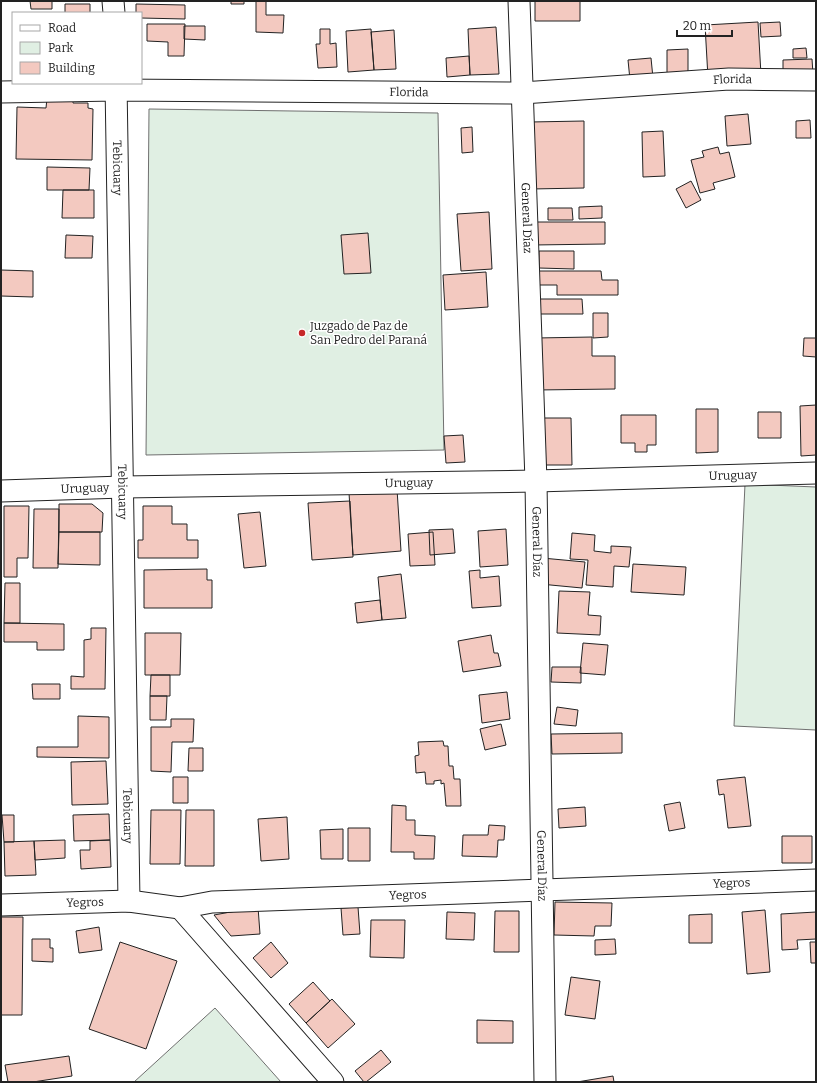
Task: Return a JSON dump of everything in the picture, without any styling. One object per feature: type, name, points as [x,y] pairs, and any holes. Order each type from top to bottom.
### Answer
[{"type":"street","points":[[113,1],[114,12]]},
{"type":"street","name":"General Díaz","points":[[519,1],[536,481],[545,1082]]},
{"type":"street","name":"Florida","points":[[1,92],[116,87],[522,93],[729,79],[816,80]]},
{"type":"street","name":"Tebicuary","points":[[116,87],[129,901]]},
{"type":"street","name":"Uruguay","points":[[1,491],[123,487],[536,481],[816,473]]},
{"type":"street","name":"Yegros","points":[[1,905],[129,901],[180,908],[212,902],[816,880]]},
{"type":"street","points":[[180,908],[333,1082]]},
{"type":"green space","points":[[149,109],[438,113],[444,450],[146,455]]},
{"type":"green space","points":[[745,484],[816,487],[816,730],[734,726]]},
{"type":"green space","points":[[215,1008],[281,1082],[134,1082]]},
{"type":"building","points":[[30,1],[52,1],[52,9],[31,9]]},
{"type":"building","points":[[231,1],[244,1],[244,4],[231,4]]},
{"type":"building","points":[[256,1],[266,1],[266,15],[284,15],[283,33],[256,32]]},
{"type":"building","points":[[535,1],[580,1],[580,21],[535,21]]},
{"type":"building","points":[[65,4],[90,4],[90,12],[65,12]]},
{"type":"building","points":[[136,4],[185,5],[185,19],[142,18],[142,12],[136,12]]},
{"type":"building","points":[[758,22],[761,75],[708,78],[705,25]]},
{"type":"building","points":[[780,22],[781,36],[761,37],[760,23]]},
{"type":"building","points":[[147,24],[185,24],[184,56],[168,56],[168,42],[147,41]]},
{"type":"building","points":[[184,26],[205,26],[205,40],[184,39]]},
{"type":"building","points":[[496,27],[499,74],[470,75],[468,29]]},
{"type":"building","points":[[320,29],[330,29],[330,44],[336,43],[337,67],[318,68],[316,44],[320,44]]},
{"type":"building","points":[[371,29],[374,70],[348,72],[346,31]]},
{"type":"building","points":[[394,30],[396,69],[374,70],[371,32]]},
{"type":"building","points":[[806,48],[807,58],[793,58],[793,49]]},
{"type":"building","points":[[688,49],[688,73],[667,74],[667,50]]},
{"type":"building","points":[[469,56],[470,75],[447,77],[446,58]]},
{"type":"building","points":[[651,58],[653,78],[630,80],[628,60]]},
{"type":"building","points":[[812,59],[813,74],[783,75],[783,60]]},
{"type":"building","points":[[47,98],[73,98],[73,103],[88,103],[88,108],[93,109],[92,160],[16,159],[17,107],[46,108]]},
{"type":"building","points":[[748,114],[751,144],[727,146],[725,116]]},
{"type":"building","points":[[810,120],[811,138],[796,138],[796,121]]},
{"type":"building","points":[[584,121],[584,188],[531,189],[530,122]]},
{"type":"building","points":[[472,127],[473,152],[462,153],[461,128]]},
{"type":"building","points":[[663,131],[665,176],[643,177],[642,132]]},
{"type":"building","points":[[718,147],[720,154],[729,152],[735,177],[713,183],[715,189],[700,193],[691,160],[704,157],[702,151]]},
{"type":"building","points":[[47,167],[90,168],[89,190],[47,190]]},
{"type":"building","points":[[691,181],[701,200],[686,208],[676,189]]},
{"type":"building","points":[[63,190],[94,190],[94,218],[62,218]]},
{"type":"building","points":[[602,206],[602,218],[579,219],[579,207]]},
{"type":"building","points":[[548,208],[572,208],[573,220],[548,220]]},
{"type":"building","points":[[489,212],[492,269],[461,271],[457,214]]},
{"type":"building","points":[[533,222],[605,222],[605,244],[533,245]]},
{"type":"building","points":[[368,233],[371,273],[344,274],[341,235]]},
{"type":"building","points":[[66,235],[93,236],[92,258],[65,258]]},
{"type":"building","points":[[539,251],[574,251],[574,269],[539,268]]},
{"type":"building","points":[[1,270],[33,271],[33,297],[1,296]]},
{"type":"building","points":[[539,271],[601,271],[602,280],[618,280],[618,295],[557,295],[557,285],[539,285]]},
{"type":"building","points":[[486,272],[488,307],[445,310],[443,275]]},
{"type":"building","points":[[539,299],[582,299],[583,314],[539,314]]},
{"type":"building","points":[[593,313],[608,313],[608,337],[593,338]]},
{"type":"building","points":[[592,337],[592,356],[615,356],[615,389],[536,390],[536,338]]},
{"type":"building","points":[[804,338],[816,338],[816,357],[803,356]]},
{"type":"building","points":[[816,405],[816,455],[801,456],[800,406]]},
{"type":"building","points":[[696,409],[718,409],[718,452],[696,453]]},
{"type":"building","points":[[758,412],[781,412],[781,438],[758,438]]},
{"type":"building","points":[[621,415],[656,415],[656,445],[647,445],[647,452],[635,452],[635,443],[621,443]]},
{"type":"building","points":[[539,418],[571,418],[572,465],[540,465]]},
{"type":"building","points":[[463,435],[465,462],[446,463],[444,436]]},
{"type":"building","points":[[397,489],[401,551],[353,555],[349,493]]},
{"type":"building","points":[[350,501],[353,557],[312,560],[308,503]]},
{"type":"building","points":[[59,504],[92,504],[103,513],[102,532],[59,532]]},
{"type":"building","points":[[4,506],[29,506],[28,558],[17,558],[17,577],[4,577]]},
{"type":"building","points":[[143,506],[172,506],[172,524],[187,524],[187,540],[198,540],[198,558],[138,558],[138,540],[143,540]]},
{"type":"building","points":[[34,509],[59,509],[58,568],[33,568]]},
{"type":"building","points":[[260,512],[266,566],[244,568],[238,514]]},
{"type":"building","points":[[453,529],[455,553],[430,555],[429,530]]},
{"type":"building","points":[[506,529],[508,565],[480,567],[478,531]]},
{"type":"building","points":[[59,532],[100,532],[100,565],[58,564]]},
{"type":"building","points":[[433,532],[435,565],[410,566],[408,534]]},
{"type":"building","points":[[572,533],[595,535],[594,551],[611,553],[611,546],[631,547],[629,567],[614,566],[613,587],[586,585],[588,560],[570,559]]},
{"type":"building","points":[[542,558],[585,562],[582,588],[540,584]]},
{"type":"building","points":[[633,564],[686,567],[684,595],[631,592]]},
{"type":"building","points":[[207,569],[207,580],[212,580],[212,608],[144,608],[144,570]]},
{"type":"building","points":[[480,570],[480,578],[499,576],[501,606],[472,608],[469,571]]},
{"type":"building","points":[[401,574],[406,618],[382,620],[378,577]]},
{"type":"building","points":[[5,583],[20,583],[20,623],[4,623]]},
{"type":"building","points":[[559,591],[590,592],[588,615],[601,616],[600,635],[557,633]]},
{"type":"building","points":[[380,600],[382,620],[357,623],[355,603]]},
{"type":"building","points":[[4,623],[64,624],[64,650],[37,650],[37,642],[4,642]]},
{"type":"building","points":[[91,628],[106,628],[105,689],[71,689],[71,676],[84,677],[84,640],[91,639]]},
{"type":"building","points":[[145,633],[181,633],[180,675],[145,675]]},
{"type":"building","points":[[491,635],[494,653],[498,653],[501,666],[463,672],[458,641]]},
{"type":"building","points":[[583,643],[608,645],[605,675],[580,673]]},
{"type":"building","points":[[552,667],[581,667],[581,683],[551,682]]},
{"type":"building","points":[[151,675],[170,675],[170,696],[150,696]]},
{"type":"building","points":[[32,684],[60,684],[60,699],[33,699]]},
{"type":"building","points":[[507,692],[510,719],[482,723],[479,695]]},
{"type":"building","points":[[150,696],[167,696],[166,720],[150,720]]},
{"type":"building","points":[[557,707],[578,710],[576,726],[554,724]]},
{"type":"building","points":[[78,716],[109,717],[109,758],[37,757],[37,747],[78,747]]},
{"type":"building","points":[[171,719],[194,719],[193,742],[172,742],[171,772],[151,771],[151,727],[171,727]]},
{"type":"building","points":[[501,724],[506,745],[485,750],[480,729]]},
{"type":"building","points":[[622,733],[622,753],[552,754],[551,734]]},
{"type":"building","points":[[443,741],[444,746],[448,746],[449,766],[453,766],[454,779],[460,779],[461,806],[446,806],[444,783],[441,784],[441,780],[434,781],[434,784],[426,784],[425,772],[416,773],[415,756],[419,755],[418,742]]},
{"type":"building","points":[[189,748],[203,748],[203,771],[188,771]]},
{"type":"building","points":[[106,761],[108,804],[72,805],[71,762]]},
{"type":"building","points":[[173,777],[188,777],[188,803],[173,803]]},
{"type":"building","points":[[745,777],[751,826],[728,828],[724,794],[719,795],[717,780]]},
{"type":"building","points":[[680,802],[685,828],[669,831],[664,805]]},
{"type":"building","points":[[392,805],[406,806],[406,820],[415,820],[415,835],[435,836],[434,859],[414,859],[414,852],[391,852]]},
{"type":"building","points":[[585,807],[586,826],[559,828],[558,809]]},
{"type":"building","points":[[151,810],[181,810],[180,864],[150,864]]},
{"type":"building","points":[[186,810],[214,810],[214,866],[185,866]]},
{"type":"building","points":[[109,814],[110,840],[74,841],[73,815]]},
{"type":"building","points":[[2,815],[14,815],[14,842],[4,842]]},
{"type":"building","points":[[287,817],[289,859],[261,861],[258,819]]},
{"type":"building","points":[[489,825],[505,826],[504,840],[498,840],[497,857],[462,856],[463,835],[488,835]]},
{"type":"building","points":[[348,828],[370,828],[370,861],[348,861]]},
{"type":"building","points":[[343,829],[343,859],[321,859],[320,830]]},
{"type":"building","points":[[782,836],[812,836],[812,863],[782,863]]},
{"type":"building","points":[[65,840],[65,858],[35,860],[34,841]]},
{"type":"building","points":[[110,840],[111,867],[81,869],[80,850],[90,850],[90,841]]},
{"type":"building","points":[[34,841],[36,875],[5,876],[4,842]]},
{"type":"building","points":[[555,902],[612,903],[611,926],[595,926],[594,936],[554,935]]},
{"type":"building","points":[[258,907],[260,934],[231,936],[214,915]]},
{"type":"building","points":[[358,907],[360,934],[343,935],[341,908]]},
{"type":"building","points":[[765,910],[770,972],[747,974],[742,912]]},
{"type":"building","points":[[495,911],[519,911],[519,952],[494,952]]},
{"type":"building","points":[[447,912],[475,913],[474,940],[446,939]]},
{"type":"building","points":[[816,912],[816,939],[797,940],[798,949],[782,950],[781,914]]},
{"type":"building","points":[[712,914],[712,943],[689,943],[689,915]]},
{"type":"building","points":[[1,917],[23,917],[22,1015],[1,1015]]},
{"type":"building","points":[[371,920],[405,920],[404,958],[370,957]]},
{"type":"building","points":[[99,927],[102,950],[79,953],[76,931]]},
{"type":"building","points":[[32,939],[50,939],[50,948],[53,948],[53,962],[32,961]]},
{"type":"building","points":[[615,939],[616,954],[595,955],[595,940]]},
{"type":"building","points":[[120,942],[177,961],[146,1049],[89,1029]]},
{"type":"building","points":[[271,942],[288,963],[271,978],[253,958]]},
{"type":"building","points":[[810,942],[816,942],[816,963],[811,963]]},
{"type":"building","points":[[571,977],[600,981],[595,1019],[565,1015]]},
{"type":"building","points":[[313,982],[330,1001],[306,1023],[289,1004]]},
{"type":"building","points":[[332,999],[355,1024],[328,1048],[306,1023]]},
{"type":"building","points":[[477,1020],[513,1021],[513,1043],[477,1043]]},
{"type":"building","points":[[381,1050],[391,1062],[364,1082],[355,1071]]},
{"type":"building","points":[[69,1056],[72,1076],[33,1082],[8,1082],[5,1065]]},
{"type":"building","points":[[613,1076],[614,1082],[577,1082]]},
{"type":"place","name":"Juzgado de Paz de San Pedro del Paraná","points":[[302,333]]}]
